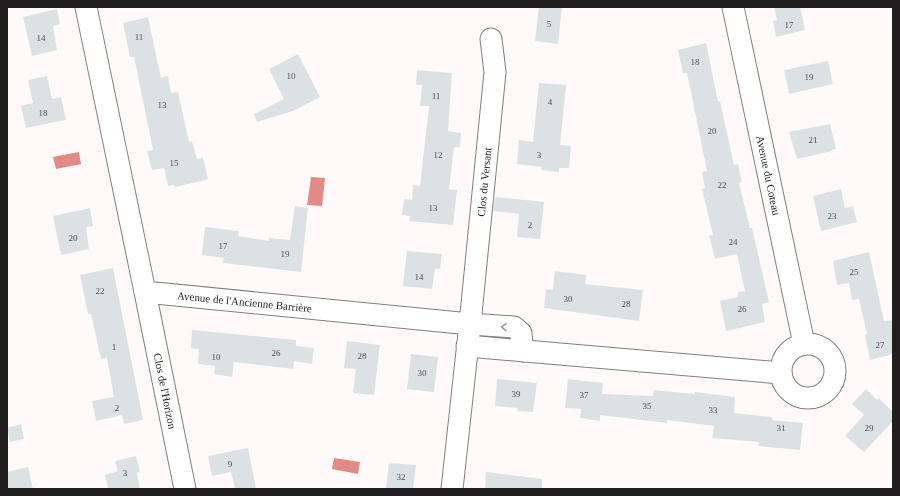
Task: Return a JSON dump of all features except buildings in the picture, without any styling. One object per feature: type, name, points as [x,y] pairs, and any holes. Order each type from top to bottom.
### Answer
[{"type":"street","points":[[86,7],[145,292]]},
{"type":"street","name":"Avenue du Coteau","points":[[733,7],[804,344]]},
{"type":"street","name":"Clos du Versant","points":[[470,324],[495,72],[491,38]]},
{"type":"street","name":"Avenue de l'Ancienne Barrière","points":[[145,292],[470,324]]},
{"type":"street","name":"Clos de l'Horizon","points":[[145,292],[185,489]]},
{"type":"street","points":[[452,489],[470,324],[514,327],[522,332],[522,344],[525,351]]},
{"type":"street","points":[[804,344],[817,345],[827,352],[834,363],[835,376],[829,387],[819,395],[806,398],[794,394],[785,385],[781,373],[783,360],[791,349],[804,344]]},
{"type":"street","points":[[468,346],[781,373]]},
{"type":"shaded area","points":[[79,152],[81,164],[56,169],[53,157]]},
{"type":"shaded area","points":[[311,177],[325,178],[322,206],[307,205]]},
{"type":"shaded area","points":[[334,458],[360,462],[358,474],[332,469]]}]
